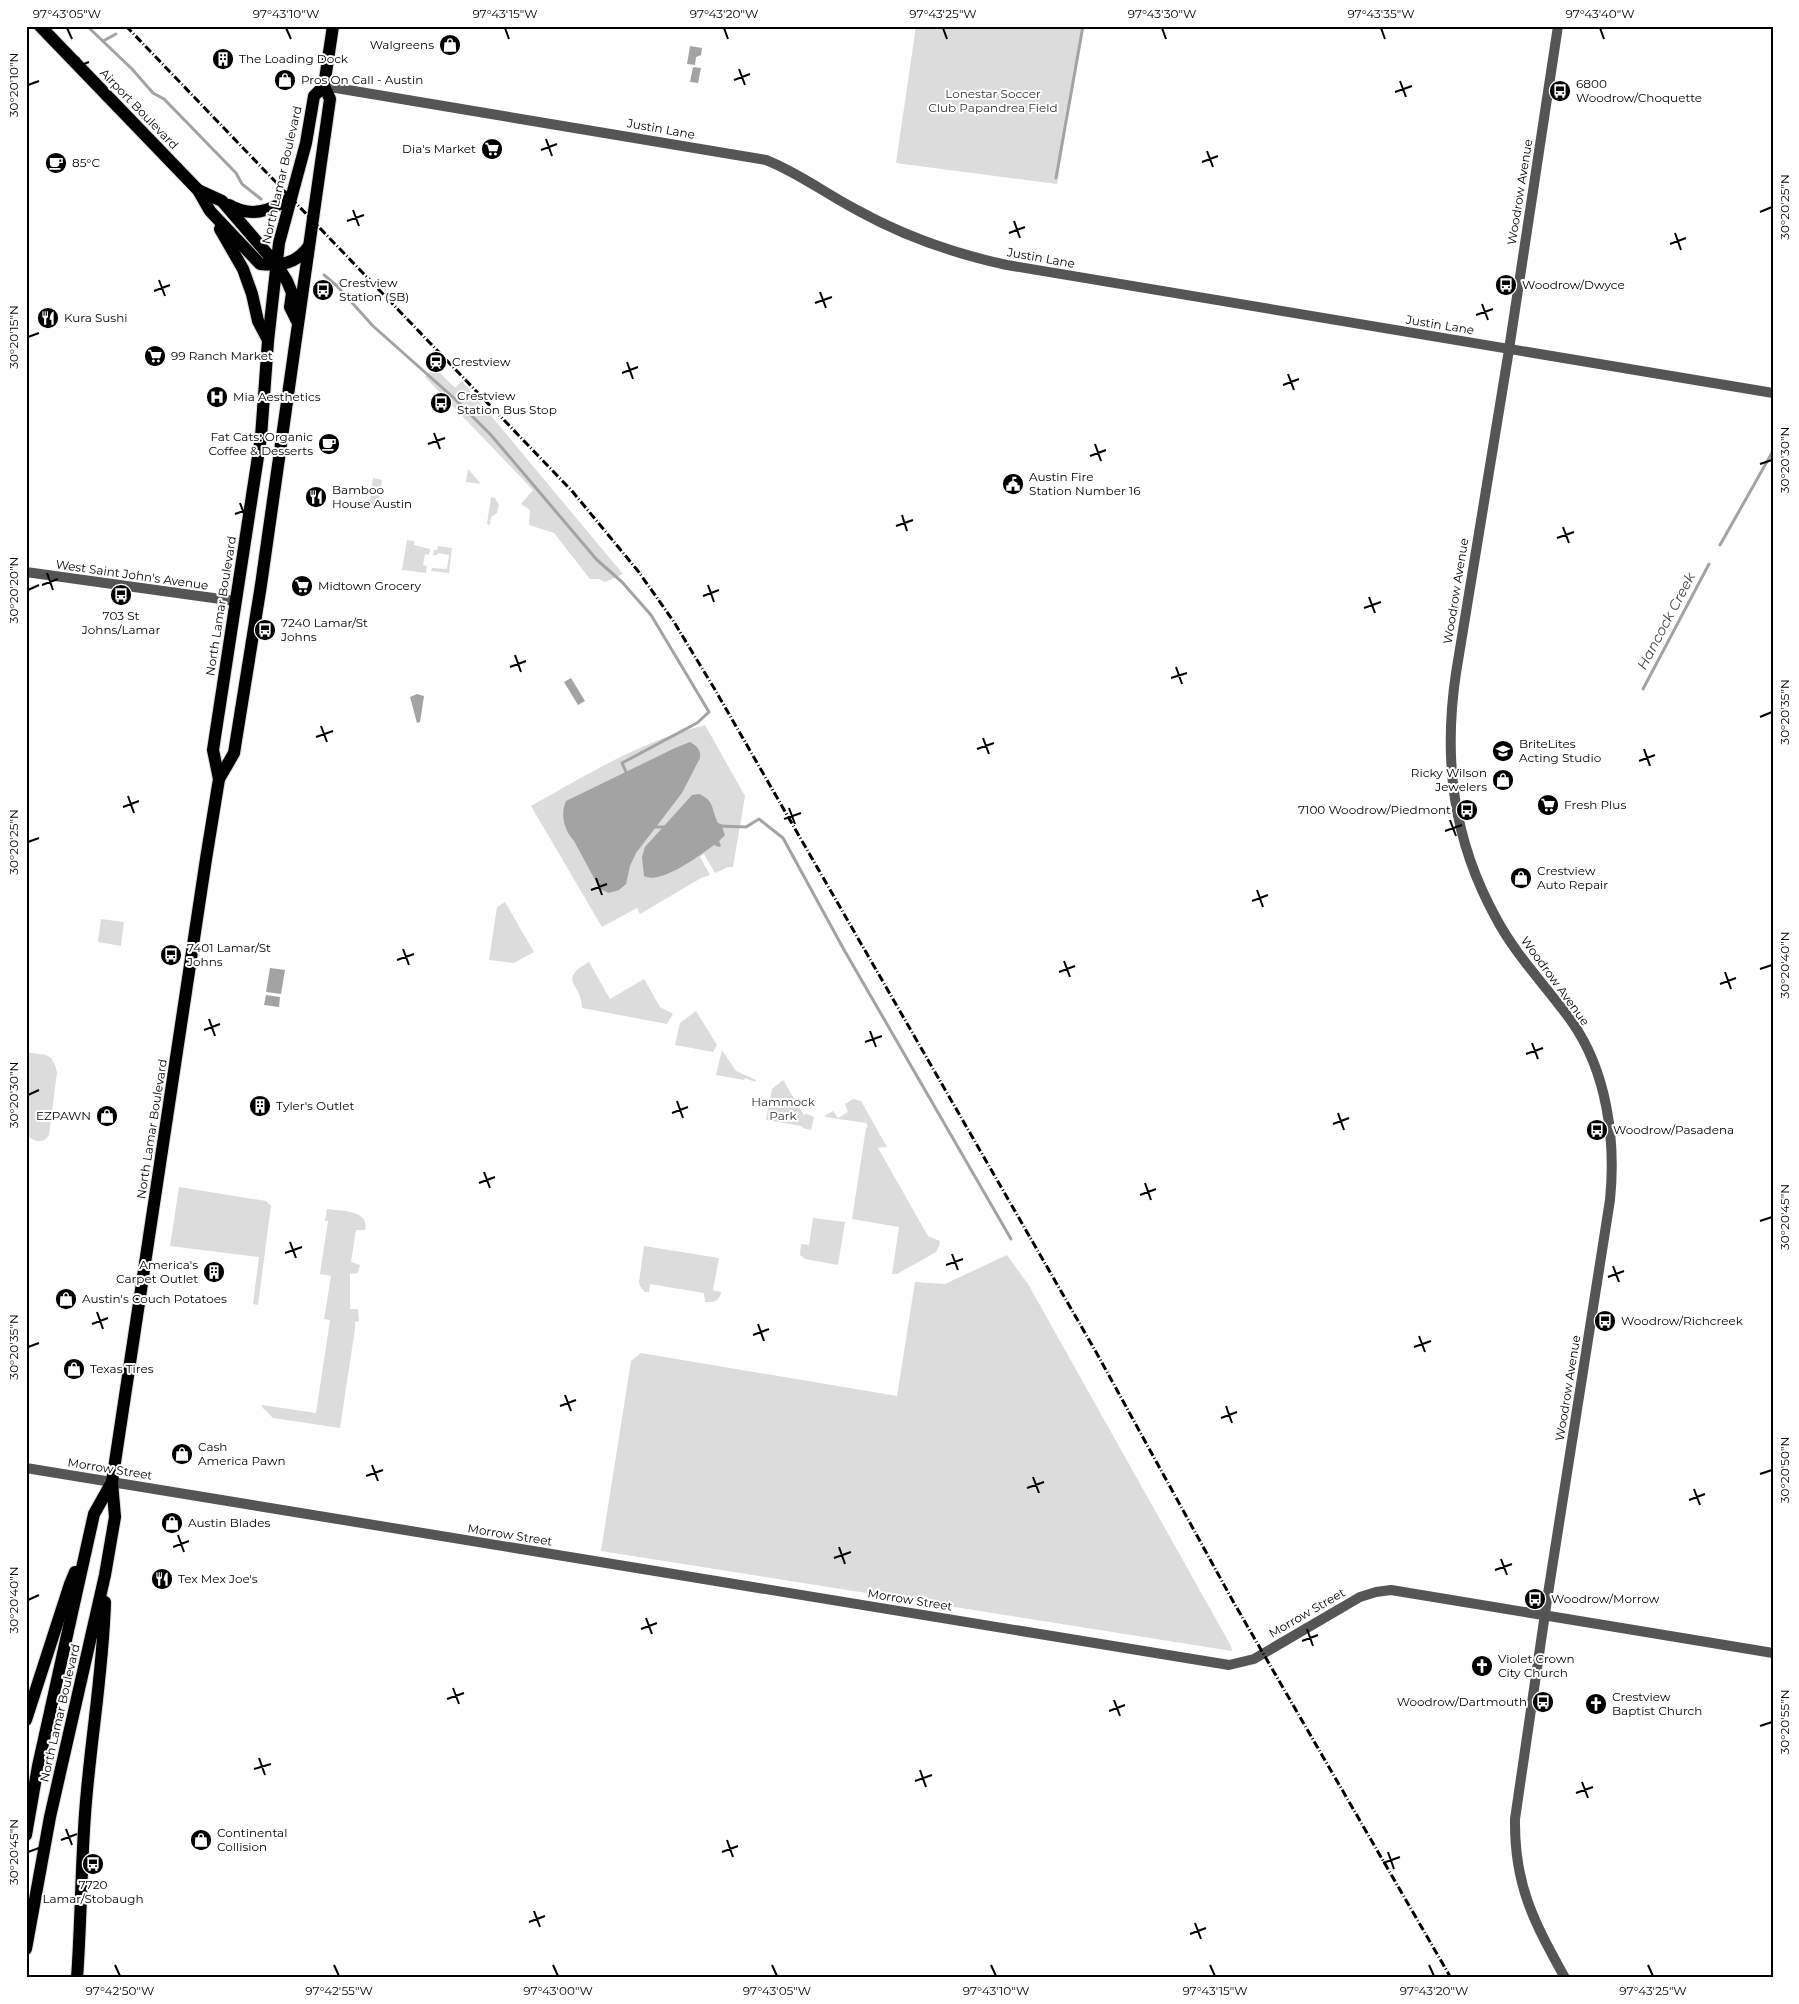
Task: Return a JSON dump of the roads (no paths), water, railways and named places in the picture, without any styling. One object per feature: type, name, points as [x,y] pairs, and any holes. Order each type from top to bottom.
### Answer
[{"type":"main road","name":"Airport Boulevard","points":[[40,26],[198,190],[210,211],[260,264],[277,265]]},
{"type":"main road","name":"North Lamar Boulevard","points":[[219,779],[234,753],[261,584],[330,99],[324,86],[333,26]]},
{"type":"main road","name":"North Lamar Boulevard","points":[[26,1949],[50,1817],[105,1574],[115,1517],[112,1482],[219,779],[213,750],[261,437],[268,341],[279,243],[306,143],[314,96],[324,86]]},
{"type":"main road","name":"Airport Boulevard","points":[[198,190],[222,201],[277,265]]},
{"type":"main road","points":[[222,201],[236,210],[255,213],[270,210],[290,198]]},
{"type":"main road","points":[[210,211],[243,269],[252,294],[258,320],[268,341]]},
{"type":"main road","points":[[298,323],[290,307],[292,293],[277,265],[299,258],[310,245]]},
{"type":"main road","name":"North Lamar Boulevard","points":[[26,1835],[38,1766],[94,1514],[112,1482]]},
{"type":"main road","points":[[26,1720],[70,1584],[86,1550]]},
{"type":"main road","points":[[77,1978],[81,1931],[85,1814],[104,1634],[105,1574]]},
{"type":"street","name":"Woodrow Avenue","points":[[1558,26],[1509,349],[1452,699],[1449,748],[1454,797],[1459,826],[1466,850],[1496,918],[1507,936],[1573,1024],[1591,1060],[1600,1084],[1607,1114],[1612,1154],[1610,1200],[1515,1819],[1518,1872],[1527,1903],[1540,1934],[1566,1978]]},
{"type":"street","name":"Justin Lane","points":[[324,86],[766,160],[790,169],[843,202],[894,228],[945,249],[998,263],[1773,394]]},
{"type":"street","name":"West Saint John's Avenue","points":[[26,572],[235,601]]},
{"type":"street","name":"Morrow Street","points":[[26,1468],[1229,1665],[1254,1659],[1346,1604],[1384,1590],[1773,1653]]},
{"type":"waterway","points":[[87,26],[132,69],[153,93],[164,99],[236,173],[242,184],[261,199]]},
{"type":"waterway","points":[[1056,178],[1083,26]]},
{"type":"waterway","points":[[103,41],[116,34]]},
{"type":"waterway","points":[[324,275],[337,286],[373,326],[455,399],[491,435],[597,560],[622,582],[651,615],[709,712],[697,723],[622,763],[627,774]]},
{"type":"waterway","name":"Hancock Creek","points":[[1720,545],[1773,451]]},
{"type":"waterway","name":"Hancock Creek","points":[[1643,689],[1709,564]]},
{"type":"waterway","points":[[720,826],[746,827],[759,819],[783,838],[843,948],[1011,1239]]},
{"type":"waterway","points":[[652,827],[666,827]]},
{"type":"railway","points":[[126,26],[572,491],[638,571],[674,622],[714,688],[1096,1352],[1234,1603],[1451,1978]]},
{"type":"place","name":"Walgreens","points":[[450,45]]},
{"type":"place","name":"The Loading Dock","points":[[223,59]]},
{"type":"place","name":"Pros On Call - Austin","points":[[285,80]]},
{"type":"place","name":"6800 Woodrow/Choquette","points":[[1560,91]]},
{"type":"place","name":"Dia's Market","points":[[492,149]]},
{"type":"place","name":"85°C","points":[[56,163]]},
{"type":"place","name":"Woodrow/Dwyce","points":[[1506,285]]},
{"type":"place","name":"Crestview Station (SB)","points":[[323,290]]},
{"type":"place","name":"Kura Sushi","points":[[48,318]]},
{"type":"place","name":"99 Ranch Market","points":[[155,356]]},
{"type":"place","name":"Crestview","points":[[436,362]]},
{"type":"place","name":"Mia Aesthetics","points":[[217,397]]},
{"type":"place","name":"Crestview Station Bus Stop","points":[[441,403]]},
{"type":"place","name":"Fat Cats: Organic Coffee & Desserts","points":[[329,444]]},
{"type":"place","name":"Austin Fire Station Number 16","points":[[1013,484]]},
{"type":"place","name":"Bamboo House Austin","points":[[316,497]]},
{"type":"place","name":"Midtown Grocery","points":[[302,586]]},
{"type":"place","name":"703 St Johns/Lamar","points":[[121,595]]},
{"type":"place","name":"7240 Lamar/St Johns","points":[[265,630]]},
{"type":"place","name":"BriteLites Acting Studio","points":[[1503,751]]},
{"type":"place","name":"Ricky Wilson Jewelers","points":[[1503,780]]},
{"type":"place","name":"Fresh Plus","points":[[1548,805]]},
{"type":"place","name":"7100 Woodrow/Piedmont","points":[[1467,810]]},
{"type":"place","name":"Crestview Auto Repair","points":[[1521,878]]},
{"type":"place","name":"7401 Lamar/St Johns","points":[[171,955]]},
{"type":"place","name":"Tyler's Outlet","points":[[260,1106]]},
{"type":"place","name":"EZPAWN","points":[[107,1116]]},
{"type":"place","name":"Woodrow/Pasadena","points":[[1597,1130]]},
{"type":"place","name":"America's Carpet Outlet","points":[[214,1272]]},
{"type":"place","name":"Austin's Couch Potatoes","points":[[66,1299]]},
{"type":"place","name":"Woodrow/Richcreek","points":[[1605,1321]]},
{"type":"place","name":"Texas Tires","points":[[74,1369]]},
{"type":"place","name":"Cash America Pawn","points":[[182,1454]]},
{"type":"place","name":"Austin Blades","points":[[172,1523]]},
{"type":"place","name":"Tex Mex Joe's","points":[[162,1579]]},
{"type":"place","name":"Woodrow/Morrow","points":[[1535,1599]]},
{"type":"place","name":"Violet Crown City Church","points":[[1482,1666]]},
{"type":"place","name":"Woodrow/Dartmouth","points":[[1543,1702]]},
{"type":"place","name":"Crestview Baptist Church","points":[[1596,1704]]},
{"type":"place","name":"Continental Collision","points":[[201,1840]]},
{"type":"place","name":"7720 Lamar/Stobaugh","points":[[93,1864]]},
{"type":"park label","name":"Lonestar Soccer Club Papandrea Field","points":[[993,101]]},
{"type":"park label","name":"Hammock Park","points":[[783,1109]]}]
